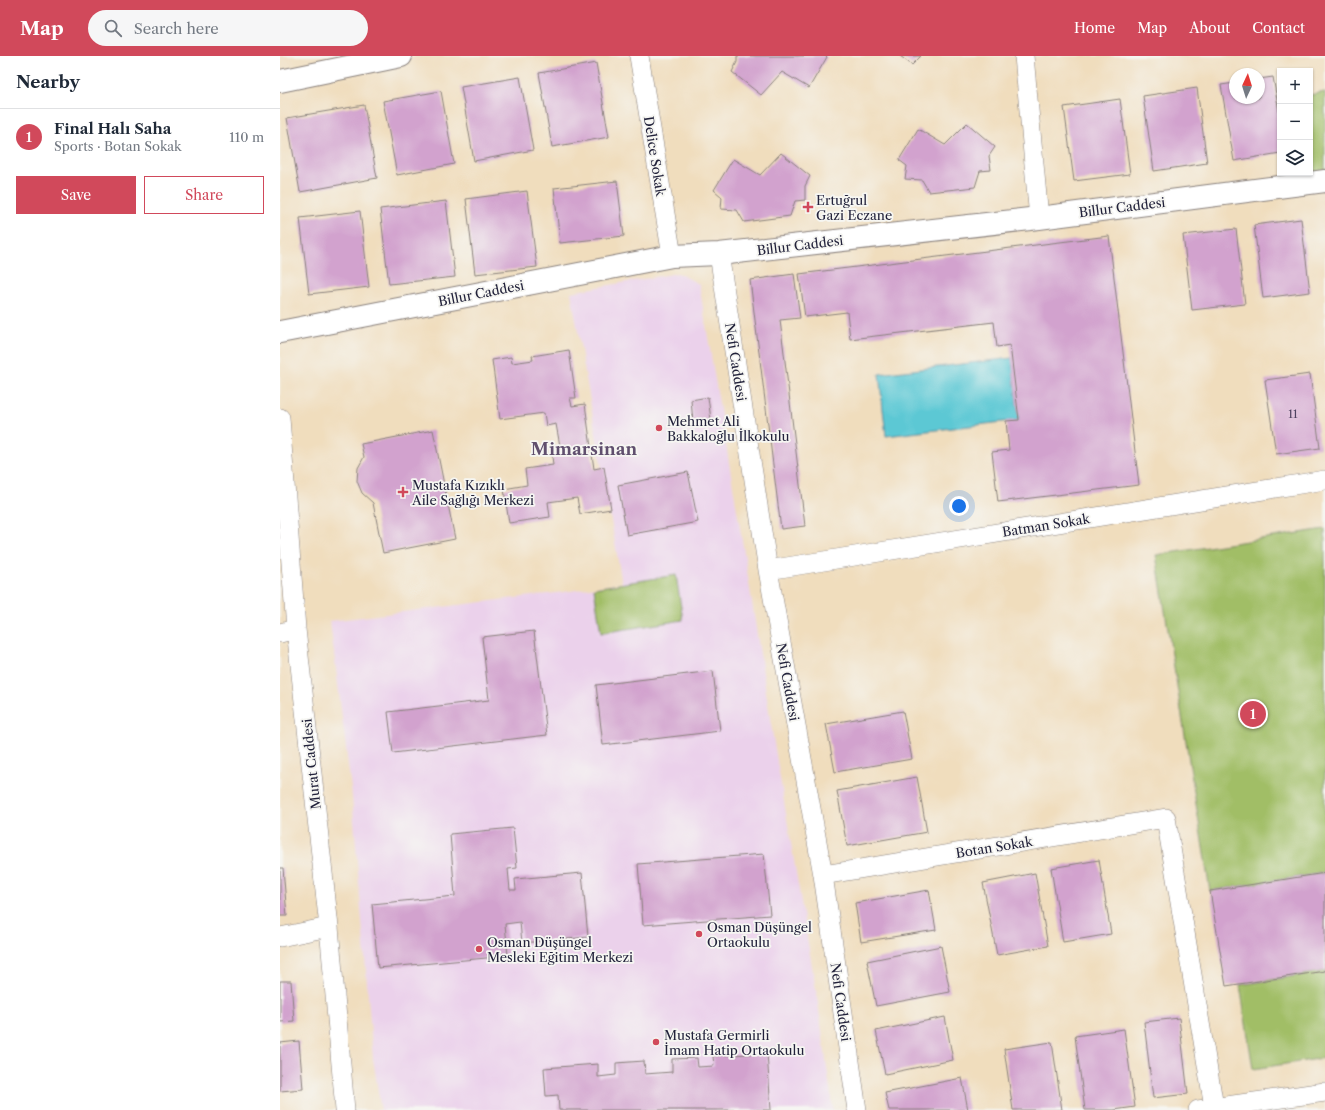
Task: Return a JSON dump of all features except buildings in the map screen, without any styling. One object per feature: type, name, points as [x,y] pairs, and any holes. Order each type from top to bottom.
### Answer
[{"type":"street","points":[[280,81],[401,56]]},
{"type":"street","name":"Delice Sokak","points":[[639,56],[672,256]]},
{"type":"street","points":[[1024,56],[1039,218]]},
{"type":"street","name":"Billur Caddesi","points":[[280,332],[672,256],[719,254],[1039,218],[1325,181]]},
{"type":"street","name":"Nefi Caddesi","points":[[719,254],[768,570],[823,875],[857,1110]]},
{"type":"street","name":"Murat Caddesi","points":[[280,418],[288,631],[329,927],[345,1110]]},
{"type":"street","name":"Batman Sokak","points":[[768,570],[1325,480]]},
{"type":"street","name":"Botan Sokak","points":[[823,875],[1166,818],[1206,1108]]},
{"type":"street","points":[[280,937],[329,927]]},
{"type":"street","points":[[1206,1108],[1325,1092]]},
{"type":"shaded area","points":[[678,273],[699,284],[817,996],[833,1110],[381,1110],[373,1058],[352,796],[330,621],[564,592],[622,583],[571,292]]},
{"type":"green space","points":[[1325,92],[1325,183],[1313,175],[1313,94]]},
{"type":"green space","points":[[1325,529],[1325,873],[1210,891],[1156,555]]},
{"type":"green space","points":[[676,575],[683,620],[601,633],[594,588]]},
{"type":"green space","points":[[1325,971],[1325,1058],[1253,1069],[1240,985]]},
{"type":"water","points":[[1012,358],[1019,420],[886,436],[879,374]]},
{"type":"place","name":"Ertuğrul Gazi Eczane","points":[[808,207]]},
{"type":"place","name":"Mehmet Ali Bakkaloğlu İlkokulu","points":[[659,428]]},
{"type":"place","name":"Mustafa Kızıklı Aile Sağlığı Merkezi","points":[[403,492]]},
{"type":"place","name":"Final Halı Saha","points":[[1253,714]]},
{"type":"place","name":"Osman Düşüngel Ortaokulu","points":[[699,934]]},
{"type":"place","name":"Osman Düşüngel Mesleki Eğitim Merkezi","points":[[479,949]]},
{"type":"place","name":"Mustafa Germirli İmam Hatip Ortaokulu","points":[[656,1042]]},
{"type":"district","name":"Mimarsinan","points":[[584,449]]}]
